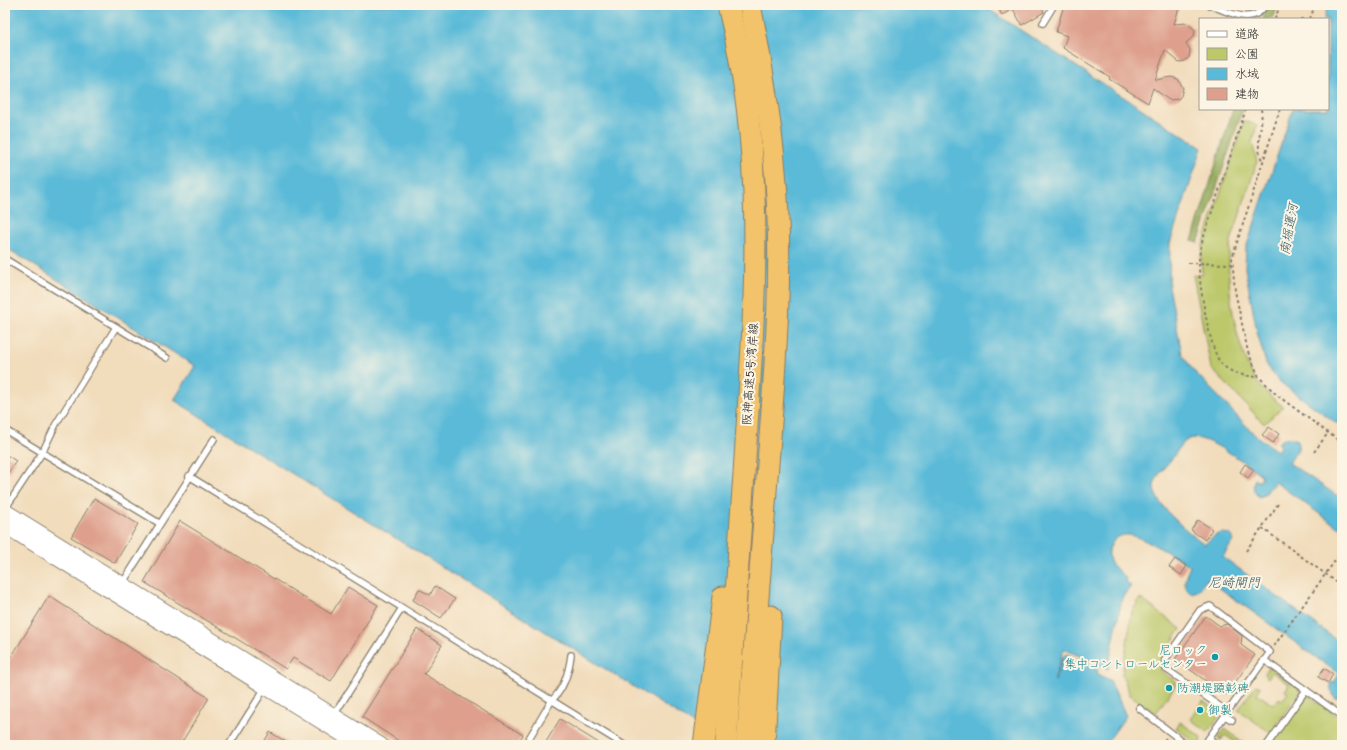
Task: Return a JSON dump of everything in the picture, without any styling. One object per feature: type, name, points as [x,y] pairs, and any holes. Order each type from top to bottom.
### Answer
[{"type":"highway","name":"阪神高速5号湾岸線","points":[[726,745],[754,326],[756,243],[753,156],[741,64],[728,5]]},
{"type":"highway","name":"阪神高速5号湾岸線","points":[[747,745],[777,328],[777,198],[770,115],[750,5]]},
{"type":"highway","points":[[704,745],[730,547],[742,399],[754,326]]},
{"type":"highway","points":[[764,745],[771,628],[770,426]]},
{"type":"street","points":[[5,510],[265,687],[381,745]]},
{"type":"street","points":[[5,526],[119,589],[330,720],[359,745]]},
{"type":"lane","points":[[1043,23],[1054,5]]},
{"type":"lane","points":[[1210,5],[1248,18],[1256,14],[1265,5]]},
{"type":"lane","points":[[5,259],[167,358]]},
{"type":"lane","points":[[5,510],[42,453],[56,424],[116,327]]},
{"type":"lane","points":[[5,430],[159,523]]},
{"type":"lane","points":[[119,589],[159,523],[214,439]]},
{"type":"lane","points":[[189,476],[624,745]]},
{"type":"lane","points":[[1204,745],[1208,738],[1226,714],[1264,660],[1272,650],[1210,606],[1200,610],[1165,660],[1166,669],[1226,714],[1232,720]]},
{"type":"lane","points":[[330,720],[402,608]]},
{"type":"lane","points":[[525,745],[552,700],[558,694],[568,674],[571,655]]},
{"type":"lane","points":[[1264,660],[1342,716]]},
{"type":"lane","points":[[229,745],[265,687]]},
{"type":"lane","points":[[1267,745],[1306,690]]},
{"type":"lane","points":[[1139,708],[1187,745]]},
{"type":"lane","points":[[1208,738],[1217,745]]},
{"type":"path","points":[[1276,18],[1280,5]]},
{"type":"path","points":[[1310,18],[1315,5]]},
{"type":"path","points":[[1246,110],[1201,245],[1198,264],[1214,352],[1220,363],[1232,372],[1259,377]]},
{"type":"path","points":[[1261,110],[1262,123],[1258,145],[1263,161]]},
{"type":"path","points":[[1280,110],[1238,234],[1232,258],[1235,291],[1248,352],[1259,377],[1278,396],[1342,443]]},
{"type":"path","points":[[1188,263],[1232,264]]},
{"type":"path","points":[[1314,452],[1328,434]]},
{"type":"path","points":[[1246,550],[1278,504]]},
{"type":"path","points":[[1262,528],[1342,586]]},
{"type":"path","points":[[1272,650],[1342,551]]},
{"type":"path","points":[[1160,745],[1164,740]]},
{"type":"green space","points":[[1268,5],[1278,5],[1273,18],[1263,18]]},
{"type":"green space","points":[[1233,110],[1243,110],[1198,243],[1192,241]]},
{"type":"green space","points":[[1244,121],[1257,125],[1252,142],[1257,162],[1231,241],[1229,257],[1230,295],[1238,337],[1244,356],[1252,373],[1260,386],[1283,407],[1264,424],[1211,368],[1193,275],[1202,274],[1201,258],[1203,245]]},
{"type":"green space","points":[[1140,598],[1181,629],[1160,659],[1161,671],[1175,681],[1175,686],[1156,713],[1130,695],[1122,674],[1132,612]]},
{"type":"green space","points":[[1269,667],[1301,690],[1271,733],[1238,710],[1256,685],[1261,687],[1257,694],[1274,705],[1279,698],[1282,700],[1288,693],[1285,691],[1289,684],[1272,672],[1268,678],[1265,676],[1264,673]]},
{"type":"green space","points":[[1307,695],[1342,719],[1342,745],[1270,745]]},
{"type":"green space","points":[[1203,701],[1221,714],[1208,732],[1190,719]]},
{"type":"green space","points":[[1180,722],[1201,737],[1200,743],[1196,743],[1176,728]]},
{"type":"green space","points":[[1224,729],[1247,745],[1239,745],[1225,735],[1220,741],[1218,738]]},
{"type":"water","name":"尼崎閘門","points":[[5,5],[982,5],[1202,148],[1170,243],[1169,286],[1182,354],[1193,370],[1256,436],[1277,451],[1281,445],[1278,443],[1281,440],[1291,438],[1298,440],[1298,449],[1289,463],[1342,499],[1342,530],[1275,482],[1264,495],[1259,497],[1255,493],[1253,486],[1255,479],[1259,482],[1262,476],[1260,474],[1220,447],[1196,438],[1186,441],[1159,474],[1154,486],[1155,493],[1166,510],[1191,534],[1205,544],[1217,535],[1223,533],[1231,535],[1233,541],[1223,557],[1342,644],[1342,698],[1335,698],[1331,691],[1331,682],[1334,683],[1339,674],[1207,579],[1198,591],[1190,593],[1187,590],[1185,583],[1190,566],[1151,544],[1129,535],[1124,535],[1115,539],[1112,543],[1109,557],[1112,564],[1126,578],[1125,581],[1131,586],[1122,598],[1108,669],[1064,649],[1054,680],[1055,681],[1063,657],[1066,654],[1098,670],[1097,674],[1110,680],[1126,716],[1105,745],[727,745],[174,400],[195,366],[5,247]]},
{"type":"water","name":"南堀運河","points":[[1328,5],[1342,5],[1342,427],[1281,383],[1267,367],[1257,332],[1245,268],[1246,248],[1293,110],[1329,110],[1329,18],[1324,18]]},
{"type":"building","points":[[996,5],[1040,5],[1044,12],[1022,25],[1013,9],[1002,15]]},
{"type":"building","points":[[1064,5],[1180,5],[1174,24],[1187,23],[1195,30],[1194,36],[1186,43],[1190,50],[1189,57],[1185,61],[1179,62],[1165,50],[1155,80],[1171,77],[1178,79],[1183,88],[1181,96],[1178,99],[1169,100],[1153,88],[1148,103],[1063,48],[1067,36],[1056,32]]},
{"type":"building","points":[[1269,427],[1279,434],[1273,443],[1262,435]]},
{"type":"building","points":[[5,454],[16,461],[5,478]]},
{"type":"building","points":[[1245,464],[1254,470],[1248,478],[1240,472]]},
{"type":"building","points":[[94,498],[138,524],[115,563],[71,537]]},
{"type":"building","points":[[1198,520],[1212,529],[1205,540],[1191,530]]},
{"type":"building","points":[[180,521],[331,614],[348,587],[378,605],[331,681],[293,658],[286,669],[144,582]]},
{"type":"building","points":[[1175,559],[1187,566],[1181,575],[1169,567]]},
{"type":"building","points":[[435,586],[455,599],[441,618],[413,600],[419,589],[430,595]]},
{"type":"building","points":[[49,596],[209,698],[180,745],[5,745],[5,667]]},
{"type":"building","name":"尼ロック 集中コントロールセンター","points":[[1206,616],[1220,626],[1227,624],[1242,636],[1241,645],[1255,655],[1226,695],[1175,659]]},
{"type":"building","points":[[417,629],[442,645],[424,674],[523,735],[516,745],[405,745],[362,717]]},
{"type":"building","points":[[1324,668],[1333,674],[1328,683],[1318,677]]},
{"type":"building","points":[[560,719],[602,745],[544,745]]},
{"type":"building","points":[[270,732],[291,745],[262,745]]},
{"type":"place","name":"尼ロック 集中コントロールセンター","points":[[1215,657]]},
{"type":"place","name":"防潮堤顕彰碑","points":[[1169,688]]},
{"type":"place","name":"御製","points":[[1200,710]]}]
